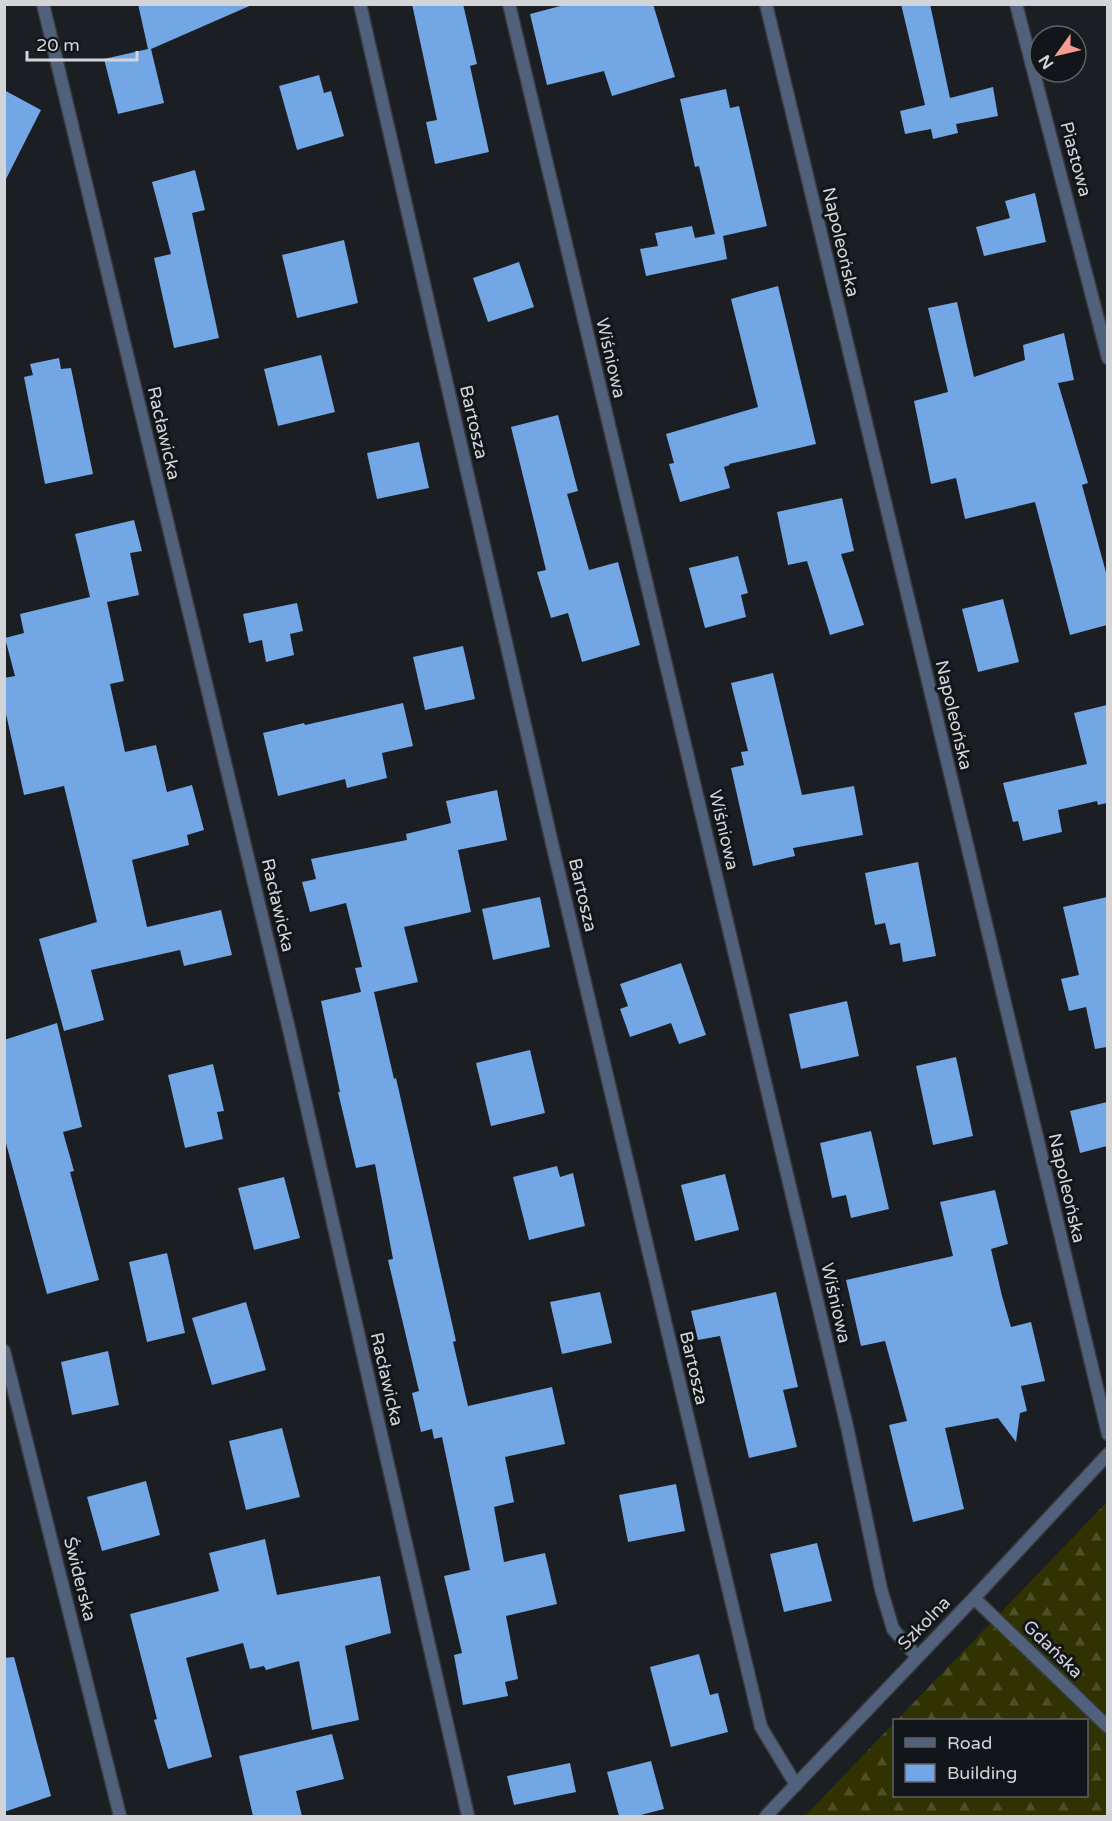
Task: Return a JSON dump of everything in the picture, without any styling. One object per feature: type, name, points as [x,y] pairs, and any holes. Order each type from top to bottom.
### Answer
[{"type":"street","name":"Racławicka","points":[[43,4],[285,1014],[468,1816]]},
{"type":"street","name":"Bartosza","points":[[360,4],[548,827],[761,1727],[796,1785]]},
{"type":"street","name":"Wiśniowa","points":[[509,4],[845,1419],[881,1589],[893,1629],[917,1657]]},
{"type":"street","name":"Napoleońska","points":[[766,4],[1107,1434]]},
{"type":"street","name":"Piastowa","points":[[1016,4],[1107,358]]},
{"type":"street","name":"Świderska","points":[[4,1351],[120,1816]]},
{"type":"street","name":"Szkolna","points":[[766,1816],[974,1598],[1107,1454]]},
{"type":"street","name":"Gdańska","points":[[974,1598],[1107,1726]]},
{"type":"green space","points":[[1107,1502],[1107,1816],[805,1816],[893,1724],[893,1797],[1088,1797],[1088,1719],[898,1719]]},
{"type":"building","points":[[138,4],[254,4],[151,49],[164,103],[118,114],[104,59],[148,49]]},
{"type":"building","points":[[412,4],[463,4],[477,64],[470,66],[489,152],[435,164],[426,122],[437,120]]},
{"type":"building","points":[[568,4],[653,4],[675,77],[612,96],[604,71],[547,85],[530,14]]},
{"type":"building","points":[[901,4],[930,4],[950,98],[993,87],[998,116],[956,124],[958,133],[933,139],[931,129],[905,134],[900,111],[925,105]]},
{"type":"building","points":[[319,75],[324,93],[331,91],[344,136],[297,150],[279,86]]},
{"type":"building","points":[[726,89],[730,108],[739,106],[767,226],[723,236],[727,259],[646,276],[640,249],[658,246],[655,233],[692,226],[695,238],[715,234],[699,166],[695,167],[680,99]]},
{"type":"building","points":[[4,90],[41,110],[4,183]]},
{"type":"building","points":[[195,170],[205,210],[192,213],[219,338],[174,348],[154,258],[171,254],[152,182]]},
{"type":"building","points":[[1035,193],[1046,242],[984,256],[976,227],[1010,218],[1005,201]]},
{"type":"building","points":[[344,240],[358,303],[297,318],[282,255]]},
{"type":"building","points":[[519,262],[534,307],[488,322],[473,278]]},
{"type":"building","points":[[778,286],[816,444],[729,464],[724,467],[730,488],[680,502],[669,464],[674,463],[666,434],[758,407],[731,299]]},
{"type":"building","points":[[957,302],[974,377],[1025,360],[1023,345],[1064,333],[1074,380],[1058,383],[1088,483],[1082,485],[1107,576],[1107,625],[1070,635],[1035,502],[965,519],[956,478],[931,484],[914,401],[948,392],[928,308]]},
{"type":"building","points":[[321,355],[335,412],[278,426],[264,369]]},
{"type":"building","points":[[59,358],[61,369],[71,368],[93,474],[45,484],[24,377],[33,375],[30,364]]},
{"type":"building","points":[[558,415],[578,491],[567,494],[589,570],[618,562],[640,645],[582,662],[568,613],[551,618],[537,572],[546,570],[511,427]]},
{"type":"building","points":[[419,442],[429,488],[377,499],[367,453]]},
{"type":"building","points":[[842,498],[854,551],[841,554],[864,625],[830,635],[807,561],[788,565],[777,512]]},
{"type":"building","points":[[134,520],[142,551],[130,553],[139,595],[107,602],[124,681],[110,684],[125,752],[156,745],[167,792],[192,785],[204,830],[187,835],[189,845],[132,860],[147,927],[221,910],[232,955],[184,966],[180,950],[91,970],[104,1020],[64,1031],[39,939],[97,922],[64,786],[24,795],[4,705],[4,678],[15,676],[5,638],[24,633],[20,614],[90,597],[75,534]]},
{"type":"building","points":[[738,556],[748,593],[741,595],[746,617],[705,628],[689,568]]},
{"type":"building","points":[[1003,599],[1019,662],[978,672],[962,609]]},
{"type":"building","points":[[297,603],[303,631],[290,634],[294,655],[266,662],[262,640],[249,643],[243,614]]},
{"type":"building","points":[[463,646],[475,699],[425,710],[413,657]]},
{"type":"building","points":[[773,673],[802,795],[854,786],[863,835],[793,848],[795,856],[753,866],[731,768],[744,765],[741,752],[748,751],[731,683]]},
{"type":"building","points":[[403,703],[413,746],[382,753],[387,778],[347,788],[345,779],[278,796],[263,733]]},
{"type":"building","points":[[1107,705],[1107,803],[1098,805],[1097,801],[1058,810],[1062,832],[1023,841],[1018,821],[1013,822],[1003,783],[1087,764],[1074,713]]},
{"type":"building","points":[[497,790],[507,840],[458,850],[471,912],[404,927],[418,982],[374,992],[456,1341],[453,1342],[468,1406],[552,1387],[565,1444],[505,1457],[514,1502],[494,1507],[504,1562],[545,1553],[557,1604],[506,1616],[518,1679],[505,1682],[508,1696],[463,1705],[454,1655],[462,1653],[444,1576],[470,1570],[442,1437],[434,1439],[432,1429],[421,1432],[412,1393],[419,1391],[388,1260],[393,1259],[375,1164],[356,1168],[338,1092],[340,1092],[321,1001],[361,992],[355,968],[362,967],[346,903],[310,912],[302,882],[316,879],[311,859],[407,840],[406,834],[451,823],[446,801]]},
{"type":"building","points":[[918,862],[936,956],[903,962],[900,943],[890,945],[885,923],[875,925],[865,873]]},
{"type":"building","points":[[540,897],[550,947],[493,960],[482,909]]},
{"type":"building","points":[[1107,897],[1107,1047],[1095,1049],[1086,1007],[1069,1011],[1061,979],[1079,975],[1063,907]]},
{"type":"building","points":[[681,963],[706,1035],[679,1044],[671,1023],[630,1037],[620,1009],[628,1006],[620,984]]},
{"type":"building","points":[[847,1001],[859,1056],[801,1069],[789,1014]]},
{"type":"building","points":[[57,1023],[82,1127],[63,1132],[74,1171],[70,1172],[99,1280],[47,1294],[4,1136],[4,1040]]},
{"type":"building","points":[[530,1050],[545,1113],[491,1126],[476,1063]]},
{"type":"building","points":[[956,1057],[973,1136],[933,1145],[916,1066]]},
{"type":"building","points":[[213,1064],[224,1111],[217,1112],[223,1139],[185,1148],[168,1075]]},
{"type":"building","points":[[1107,1102],[1107,1146],[1080,1153],[1070,1111]]},
{"type":"building","points":[[871,1131],[889,1209],[851,1218],[846,1195],[832,1198],[820,1143]]},
{"type":"building","points":[[557,1166],[560,1177],[573,1173],[585,1226],[529,1240],[513,1177]]},
{"type":"building","points":[[725,1174],[739,1230],[695,1241],[681,1185]]},
{"type":"building","points":[[284,1177],[300,1238],[254,1250],[238,1188]]},
{"type":"building","points":[[995,1190],[1008,1244],[991,1249],[1002,1296],[1011,1327],[1031,1322],[1045,1381],[1021,1386],[1027,1411],[1020,1413],[1016,1442],[998,1418],[945,1428],[964,1509],[913,1522],[889,1425],[907,1421],[885,1341],[861,1346],[846,1280],[953,1256],[940,1202]]},
{"type":"building","points":[[167,1253],[185,1333],[147,1342],[129,1262]]},
{"type":"building","points":[[600,1292],[612,1343],[562,1354],[550,1302]]},
{"type":"building","points":[[776,1292],[798,1387],[783,1390],[797,1447],[749,1458],[720,1336],[698,1340],[691,1311]]},
{"type":"building","points":[[246,1302],[266,1370],[212,1385],[192,1318]]},
{"type":"building","points":[[108,1351],[119,1405],[72,1415],[61,1362]]},
{"type":"building","points":[[282,1428],[300,1497],[246,1510],[229,1441]]},
{"type":"building","points":[[146,1481],[160,1535],[102,1551],[87,1497]]},
{"type":"building","points":[[676,1484],[685,1531],[628,1542],[619,1495]]},
{"type":"building","points":[[265,1539],[277,1595],[380,1576],[391,1633],[345,1646],[359,1720],[312,1730],[299,1661],[266,1670],[264,1666],[250,1669],[243,1643],[186,1658],[212,1757],[168,1769],[154,1720],[157,1719],[130,1614],[219,1591],[209,1553]]},
{"type":"building","points":[[817,1543],[832,1601],[784,1612],[770,1554]]},
{"type":"building","points":[[699,1654],[710,1695],[718,1693],[728,1732],[671,1747],[650,1667]]},
{"type":"building","points":[[14,1657],[51,1796],[4,1812],[4,1658]]},
{"type":"building","points":[[332,1734],[344,1779],[296,1791],[302,1816],[253,1816],[239,1756]]},
{"type":"building","points":[[651,1761],[664,1809],[637,1816],[619,1816],[607,1772]]},
{"type":"building","points":[[570,1763],[576,1792],[514,1805],[507,1776]]}]
